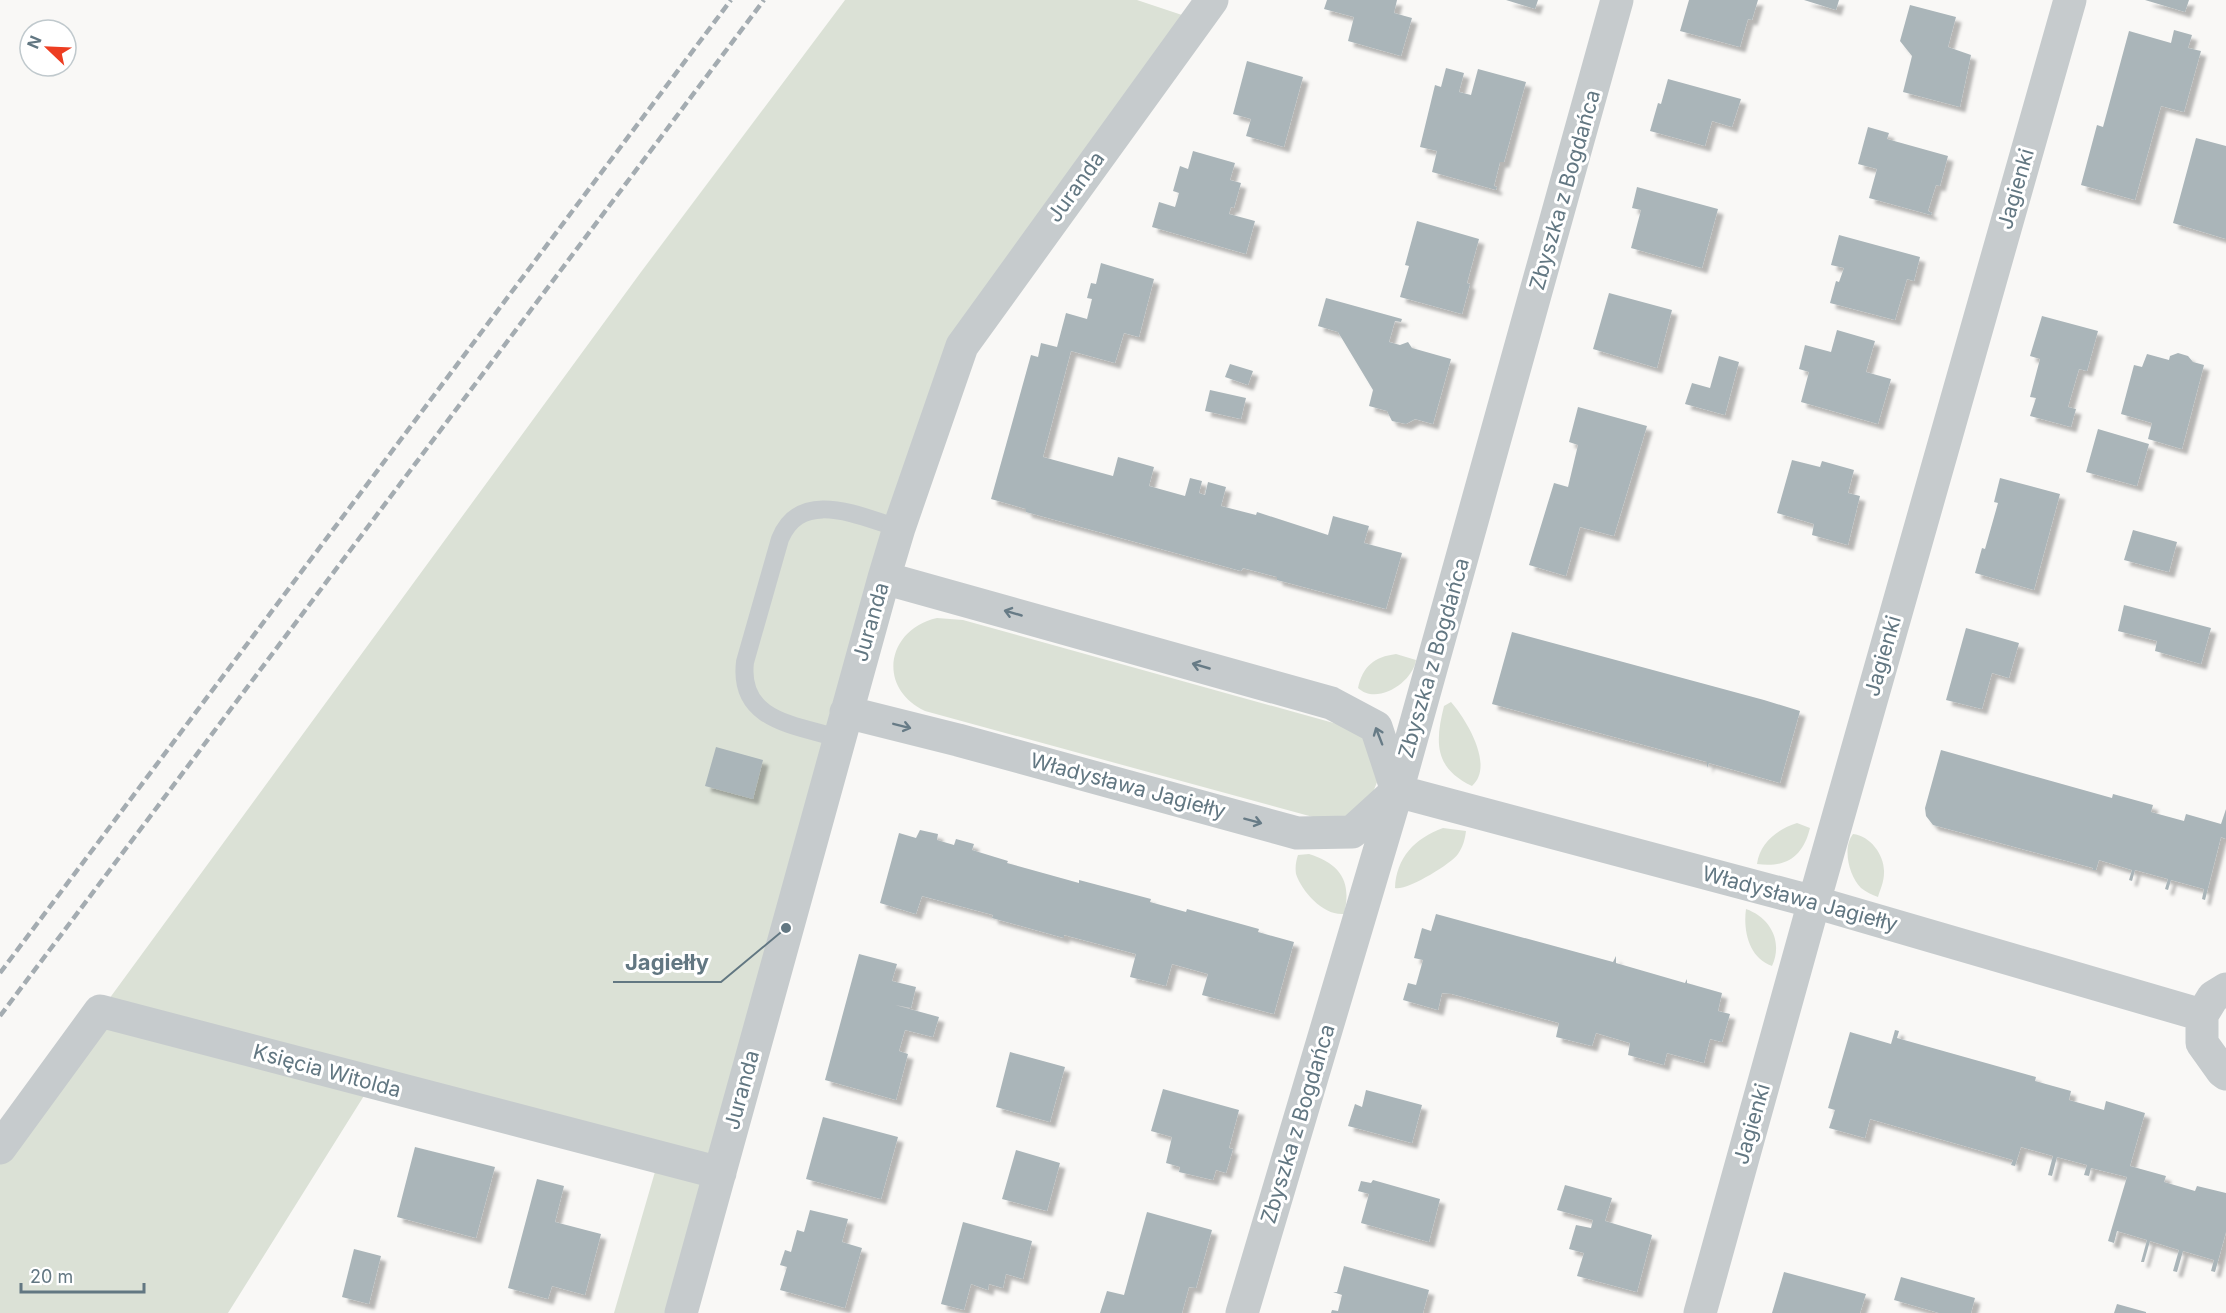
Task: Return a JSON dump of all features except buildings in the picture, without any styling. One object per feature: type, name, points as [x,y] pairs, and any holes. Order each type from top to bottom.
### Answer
[{"type":"street","name":"Juranda","points":[[681,1313],[884,578],[962,346],[1212,0]]},
{"type":"street","name":"Zbyszka z Bogdańca","points":[[1242,1313],[1397,791],[1617,0]]},
{"type":"street","name":"Jagienki","points":[[1700,1313],[2070,0]]},
{"type":"street","points":[[884,578],[1331,703],[1376,727],[1397,791]]},
{"type":"street","name":"Władysława Jagiełły","points":[[842,725],[958,740],[1297,833],[1352,831],[1397,791],[1814,902],[2202,1015]]},
{"type":"street","points":[[2226,989],[2213,997],[2202,1015],[2202,1043],[2226,1074]]},
{"type":"street","name":"Księcia Witolda","points":[[0,1148],[100,1011],[720,1173]]},
{"type":"lane","points":[[842,725],[774,719],[758,708],[747,691],[744,681],[745,662],[780,539],[783,530],[797,516],[825,508],[899,528]]},
{"type":"shaded area","points":[[845,0],[1137,0],[1197,20],[962,346],[681,1313],[614,1313],[659,1158],[372,1083],[228,1313],[0,1313],[0,1148],[641,272]]},
{"type":"shaded area","points":[[937,618],[963,620],[1348,727],[1367,740],[1379,777],[1372,795],[1344,818],[1313,817],[925,711],[909,701],[899,688],[894,674],[894,660],[898,646],[907,634],[920,624]]},
{"type":"shaded area","points":[[1396,654],[1416,660],[1408,676],[1401,683],[1384,693],[1366,693],[1358,688],[1366,668],[1381,657]]},
{"type":"shaded area","points":[[1451,702],[1464,719],[1476,743],[1479,755],[1481,767],[1472,786],[1450,771],[1440,753],[1441,719],[1444,706]]},
{"type":"shaded area","points":[[1797,823],[1810,828],[1798,853],[1785,862],[1757,864],[1766,843],[1783,829]]},
{"type":"shaded area","points":[[1443,828],[1466,831],[1464,843],[1458,854],[1428,876],[1401,888],[1395,888],[1399,867],[1409,850],[1424,837]]},
{"type":"shaded area","points":[[1853,834],[1871,843],[1882,860],[1884,876],[1878,897],[1861,888],[1850,869],[1848,847]]},
{"type":"shaded area","points":[[1309,854],[1329,863],[1342,876],[1346,893],[1344,914],[1336,914],[1322,907],[1303,888],[1296,874],[1296,862],[1298,855]]},
{"type":"shaded area","points":[[1746,909],[1762,918],[1772,932],[1776,948],[1772,966],[1758,957],[1749,943]]},
{"type":"railway","points":[[0,973],[731,0]]},
{"type":"railway","points":[[0,1016],[764,0]]},
{"type":"place","name":"Jagiełły","points":[[786,928]]}]
